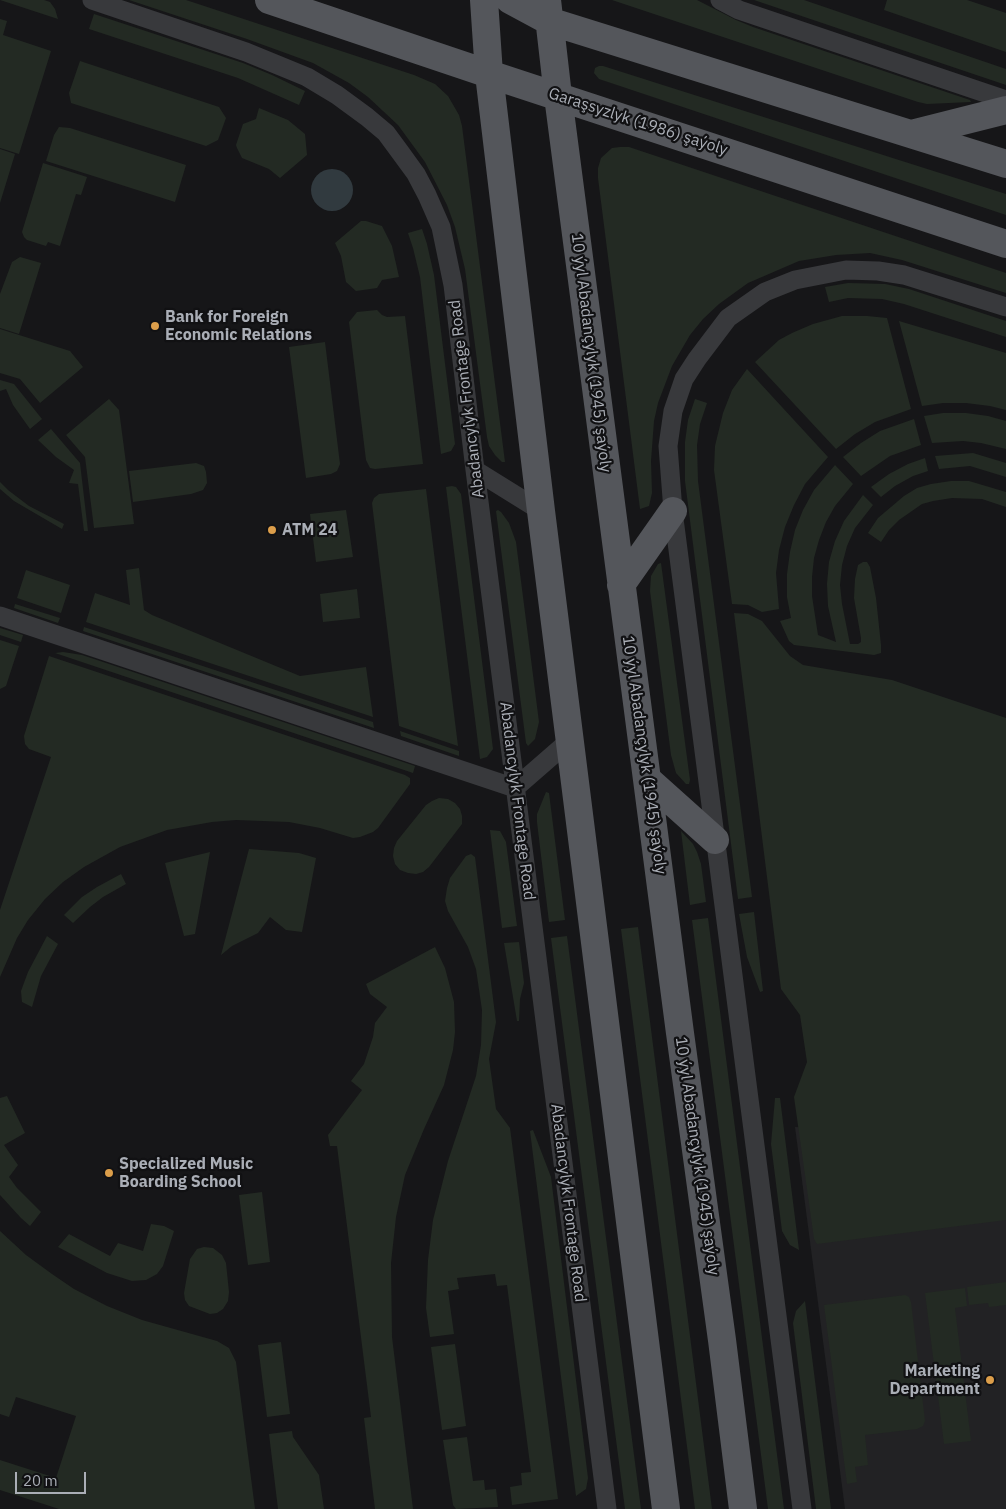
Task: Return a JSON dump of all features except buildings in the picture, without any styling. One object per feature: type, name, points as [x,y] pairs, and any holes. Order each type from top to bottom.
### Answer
[{"type":"main road","name":"Garaşsyzlyk (1986) şaýoly","points":[[270,0],[1006,244]]},
{"type":"main road","points":[[484,0],[489,74],[541,511],[666,1509]]},
{"type":"main road","points":[[510,0],[548,10],[911,134],[1006,164]]},
{"type":"main road","name":"10 ýyl Abadançylyk (1945) şaýoly","points":[[548,10],[621,585],[743,1509]]},
{"type":"main road","points":[[911,134],[1006,110]]},
{"type":"main road","points":[[621,585],[673,511]]},
{"type":"main road","points":[[648,780],[715,840]]},
{"type":"street","name":"Abadancylyk Frontage Road","points":[[92,0],[246,52],[307,78],[337,95],[368,117],[386,133],[411,166],[427,195],[441,227],[453,285],[607,1509]]},
{"type":"street","points":[[720,0],[739,10],[1006,100]]},
{"type":"street","points":[[802,1509],[673,511],[668,446],[673,411],[684,379],[728,318],[766,292],[795,280],[846,270],[878,271],[904,275],[1006,307]]},
{"type":"street","points":[[475,470],[541,511]]},
{"type":"street","points":[[0,616],[515,788],[569,741]]},
{"type":"shaded area","points":[[0,0],[44,0],[50,2],[55,9],[58,19]]},
{"type":"shaded area","points":[[129,0],[186,0],[414,75],[435,84],[448,96],[459,115],[462,126],[505,462],[502,462],[495,455],[489,446],[487,437],[465,269],[455,227],[447,205],[425,162],[398,125],[368,97],[349,83],[313,63]]},
{"type":"shaded area","points":[[612,0],[697,0],[753,27],[970,100],[971,102],[927,104],[918,102]]},
{"type":"shaded area","points":[[754,0],[804,0],[1006,69],[1006,85]]},
{"type":"shaded area","points":[[887,0],[967,0],[1006,13],[1006,52],[884,10]]},
{"type":"shaded area","points":[[94,14],[243,63],[305,91],[299,105],[238,78],[89,29]]},
{"type":"shaded area","points":[[0,19],[7,21],[3,35],[51,51],[19,154],[0,148]]},
{"type":"shaded area","points":[[80,61],[219,107],[226,118],[218,140],[206,146],[71,103],[69,93]]},
{"type":"shaded area","points":[[599,66],[1006,194],[1006,215],[599,79],[594,73],[595,68]]},
{"type":"shaded area","points":[[259,108],[288,120],[305,134],[307,155],[280,178],[269,169],[242,158],[236,145],[243,124],[256,119]]},
{"type":"shaded area","points":[[59,127],[70,128],[186,165],[175,202],[46,161],[54,135]]},
{"type":"shaded area","points":[[629,147],[1006,273],[1006,293],[902,260],[870,253],[836,255],[799,261],[748,283],[719,304],[703,319],[690,335],[672,366],[658,403],[654,421],[651,461],[652,493],[649,506],[640,509],[598,178],[601,158],[612,148]]},
{"type":"shaded area","points":[[0,149],[15,154],[0,203]]},
{"type":"shaded area","points":[[43,163],[87,177],[81,195],[76,194],[60,246],[48,242],[46,246],[27,240],[22,232]]},
{"type":"shaded area","points":[[336,169],[344,172],[350,178],[353,190],[350,202],[344,208],[328,211],[320,208],[314,202],[311,186],[314,178],[320,172]]},
{"type":"shaded area","points":[[361,221],[382,226],[392,246],[399,277],[382,280],[377,288],[356,291],[346,282],[341,256],[335,243]]},
{"type":"shaded area","points":[[422,229],[434,275],[455,444],[451,451],[441,454],[420,277],[408,233]]},
{"type":"shaded area","points":[[20,257],[41,263],[19,334],[0,328],[0,294],[12,262]]},
{"type":"shaded area","points":[[848,283],[885,284],[909,289],[1006,321],[1006,337],[904,304],[882,299],[848,298],[829,302],[825,287]]},
{"type":"shaded area","points":[[377,310],[387,317],[405,316],[423,464],[375,469],[370,468],[366,460],[349,322],[357,312]]},
{"type":"shaded area","points":[[842,316],[887,318],[911,409],[875,422],[855,434],[836,449],[755,362],[779,340],[792,333],[813,324]]},
{"type":"shaded area","points":[[899,321],[1006,353],[1006,410],[966,403],[943,403],[922,406]]},
{"type":"shaded area","points":[[0,329],[70,351],[83,367],[40,403],[20,379],[0,373]]},
{"type":"shaded area","points":[[325,342],[340,464],[337,471],[331,474],[306,478],[289,347]]},
{"type":"shaded area","points":[[747,369],[828,457],[805,484],[785,527],[776,573],[779,609],[762,612],[748,605],[732,604],[714,470],[715,446],[723,413],[732,390]]},
{"type":"shaded area","points":[[0,380],[14,384],[42,419],[30,429],[13,405],[6,389],[0,391]]},
{"type":"shaded area","points":[[109,399],[119,410],[134,524],[94,528],[85,457],[66,435]]},
{"type":"shaded area","points":[[695,399],[707,403],[700,424],[697,445],[698,481],[752,897],[738,899],[685,481],[685,442],[688,420]]},
{"type":"shaded area","points":[[943,413],[966,413],[1006,421],[1006,449],[963,441],[932,443],[924,416]]},
{"type":"shaded area","points":[[914,419],[921,445],[890,456],[861,476],[843,457],[880,431]]},
{"type":"shaded area","points":[[51,429],[80,463],[88,531],[84,531],[78,484],[69,483],[74,470],[56,457],[38,440]]},
{"type":"shaded area","points":[[973,453],[1006,463],[1006,477],[970,466],[939,469],[935,456]]},
{"type":"shaded area","points":[[925,458],[928,471],[913,476],[895,486],[881,497],[871,487],[889,474]]},
{"type":"shaded area","points":[[196,463],[204,466],[206,472],[207,483],[203,490],[191,494],[133,502],[129,471]]},
{"type":"shaded area","points":[[835,465],[853,484],[835,506],[826,522],[814,558],[812,596],[818,635],[836,642],[828,606],[829,562],[835,541],[844,521],[863,495],[873,505],[855,528],[847,546],[842,565],[840,585],[850,644],[858,644],[861,642],[861,638],[854,598],[855,579],[858,565],[867,562],[870,567],[876,598],[881,645],[881,653],[874,655],[794,645],[789,641],[780,621],[791,618],[787,597],[787,574],[795,530],[814,490]]},
{"type":"shaded area","points":[[951,481],[969,481],[1006,492],[1006,507],[982,499],[952,498],[933,501],[922,504],[899,520],[881,542],[868,533],[878,518],[904,496],[917,488]]},
{"type":"shaded area","points":[[0,482],[29,506],[64,524],[62,529],[14,501],[0,489]]},
{"type":"shaded area","points":[[446,487],[456,487],[461,494],[493,749],[487,757],[480,759]]},
{"type":"shaded area","points":[[426,489],[458,746],[399,726],[372,503],[379,494]]},
{"type":"shaded area","points":[[346,510],[353,557],[316,562],[310,514]]},
{"type":"shaded area","points":[[498,510],[509,523],[516,542],[539,722],[535,739],[528,746],[526,743],[496,511]]},
{"type":"shaded area","points":[[661,563],[689,784],[686,784],[676,773],[671,755],[650,591],[651,576],[658,564]]},
{"type":"shaded area","points":[[139,568],[144,610],[152,615],[300,676],[366,667],[373,717],[86,622],[95,593],[130,605],[126,570]]},
{"type":"shaded area","points":[[26,570],[70,585],[61,613],[17,598]]},
{"type":"shaded area","points":[[357,589],[360,618],[323,622],[320,594]]},
{"type":"shaded area","points":[[15,604],[60,618],[58,623],[14,608]]},
{"type":"shaded area","points":[[734,613],[748,614],[762,621],[790,656],[803,665],[892,680],[1006,718],[1006,1220],[817,1244],[814,1239],[794,1097],[807,1062],[800,1015],[781,989]]},
{"type":"shaded area","points":[[84,627],[373,722],[374,728],[83,631]]},
{"type":"shaded area","points":[[0,628],[23,635],[21,642],[0,635]]},
{"type":"shaded area","points":[[0,640],[19,646],[6,686],[0,689]]},
{"type":"shaded area","points":[[63,652],[82,655],[415,766],[413,773],[55,653]]},
{"type":"shaded area","points":[[49,656],[405,775],[410,778],[410,784],[378,828],[360,837],[353,838],[320,828],[289,822],[236,820],[167,830],[120,847],[84,867],[63,882],[45,899],[28,920],[17,938],[0,977],[0,910],[51,757],[29,749],[25,744],[24,736]]},
{"type":"shaded area","points":[[400,731],[459,751],[459,756],[401,736]]},
{"type":"shaded area","points":[[546,792],[549,793],[565,920],[549,922],[537,822],[537,814]]},
{"type":"shaded area","points":[[439,798],[448,799],[455,803],[460,809],[462,824],[429,867],[423,872],[416,874],[400,870],[395,864],[393,856],[397,841],[426,805]]},
{"type":"shaded area","points":[[490,830],[500,831],[506,842],[517,926],[502,928]]},
{"type":"shaded area","points":[[681,831],[693,844],[697,852],[701,864],[706,902],[690,905]]},
{"type":"shaded area","points":[[249,849],[299,853],[316,858],[302,932],[286,930],[270,917],[258,933],[232,946],[221,955]]},
{"type":"shaded area","points":[[210,852],[195,934],[184,936],[165,863]]},
{"type":"shaded area","points":[[471,854],[475,857],[496,1022],[489,1059],[496,1109],[510,1128],[558,1499],[512,1505],[510,1487],[522,1485],[521,1473],[531,1472],[507,1285],[497,1286],[495,1274],[457,1278],[459,1289],[448,1291],[454,1334],[430,1337],[426,1308],[428,1260],[433,1220],[448,1161],[476,1076],[481,1045],[482,1010],[476,969],[468,947],[448,911],[445,901],[450,878],[466,856]]},
{"type":"shaded area","points":[[121,874],[126,884],[103,897],[73,923],[64,915],[82,897]]},
{"type":"shaded area","points":[[754,912],[763,991],[760,992],[747,957],[739,914]]},
{"type":"shaded area","points":[[708,918],[784,1509],[768,1509],[692,920]]},
{"type":"shaded area","points":[[638,927],[712,1509],[695,1509],[621,929]]},
{"type":"shaded area","points":[[47,936],[58,944],[41,976],[32,1007],[22,1002],[21,991],[28,972]]},
{"type":"shaded area","points":[[567,936],[641,1509],[625,1509],[551,938]]},
{"type":"shaded area","points":[[519,942],[524,983],[520,999],[519,1021],[517,1021],[504,943]]},
{"type":"shaded area","points":[[435,947],[445,968],[454,1002],[455,1032],[453,1050],[444,1085],[405,1175],[396,1217],[391,1263],[392,1337],[413,1509],[375,1509],[364,1418],[371,1417],[337,1146],[330,1146],[328,1135],[362,1090],[351,1081],[364,1064],[373,1037],[375,1023],[387,1007],[370,994],[366,984]]},
{"type":"shaded area","points":[[7,1096],[25,1133],[4,1145],[18,1165],[9,1177],[17,1188],[41,1212],[30,1226],[0,1195],[0,1098]]},
{"type":"shaded area","points":[[775,1098],[780,1098],[799,1250],[790,1245],[782,1231],[771,1144]]},
{"type":"shaded area","points":[[795,1127],[953,1136],[1006,1155],[1006,1509],[845,1509]]},
{"type":"shaded area","points":[[533,1130],[551,1177],[588,1478],[586,1489],[576,1496],[530,1131]]},
{"type":"shaded area","points":[[262,1192],[270,1262],[248,1265],[239,1195]]},
{"type":"shaded area","points":[[151,1224],[164,1226],[174,1231],[163,1266],[157,1274],[146,1280],[132,1281],[107,1273],[58,1247],[69,1234],[110,1256],[118,1243],[143,1251]]},
{"type":"shaded area","points":[[0,1231],[26,1255],[52,1274],[74,1289],[107,1306],[142,1320],[217,1341],[229,1348],[236,1362],[255,1509],[59,1509],[0,1490],[0,1460],[56,1478],[76,1416],[16,1397],[9,1417],[0,1414]]},
{"type":"shaded area","points":[[204,1247],[213,1248],[222,1255],[226,1263],[229,1292],[228,1301],[223,1309],[217,1313],[210,1314],[189,1306],[185,1300],[184,1293],[190,1259],[197,1249]]},
{"type":"shaded area","points":[[1006,1282],[1006,1305],[989,1307],[988,1303],[969,1305],[967,1287]]},
{"type":"shaded area","points":[[965,1288],[967,1306],[955,1308],[971,1441],[944,1444],[925,1293]]},
{"type":"shaded area","points":[[905,1295],[909,1297],[911,1302],[925,1421],[923,1426],[917,1429],[865,1435],[868,1465],[855,1467],[857,1482],[847,1484],[824,1305]]},
{"type":"shaded area","points":[[805,1301],[831,1509],[816,1509],[793,1323],[796,1311]]},
{"type":"shaded area","points":[[281,1342],[290,1414],[267,1417],[258,1345]]},
{"type":"shaded area","points":[[455,1344],[466,1426],[442,1430],[431,1347]]},
{"type":"shaded area","points":[[292,1431],[293,1437],[319,1475],[324,1509],[278,1509],[269,1434]]},
{"type":"shaded area","points":[[467,1437],[473,1481],[484,1480],[485,1490],[496,1489],[498,1507],[456,1509],[453,1505],[443,1440]]},
{"type":"place","name":"Bank for Foreign Economic Relations","points":[[155,326]]},
{"type":"place","name":"ATM 24","points":[[272,530]]},
{"type":"place","name":"Specialized Music Boarding School","points":[[109,1173]]},
{"type":"place","name":"Marketing Department","points":[[990,1380]]}]
